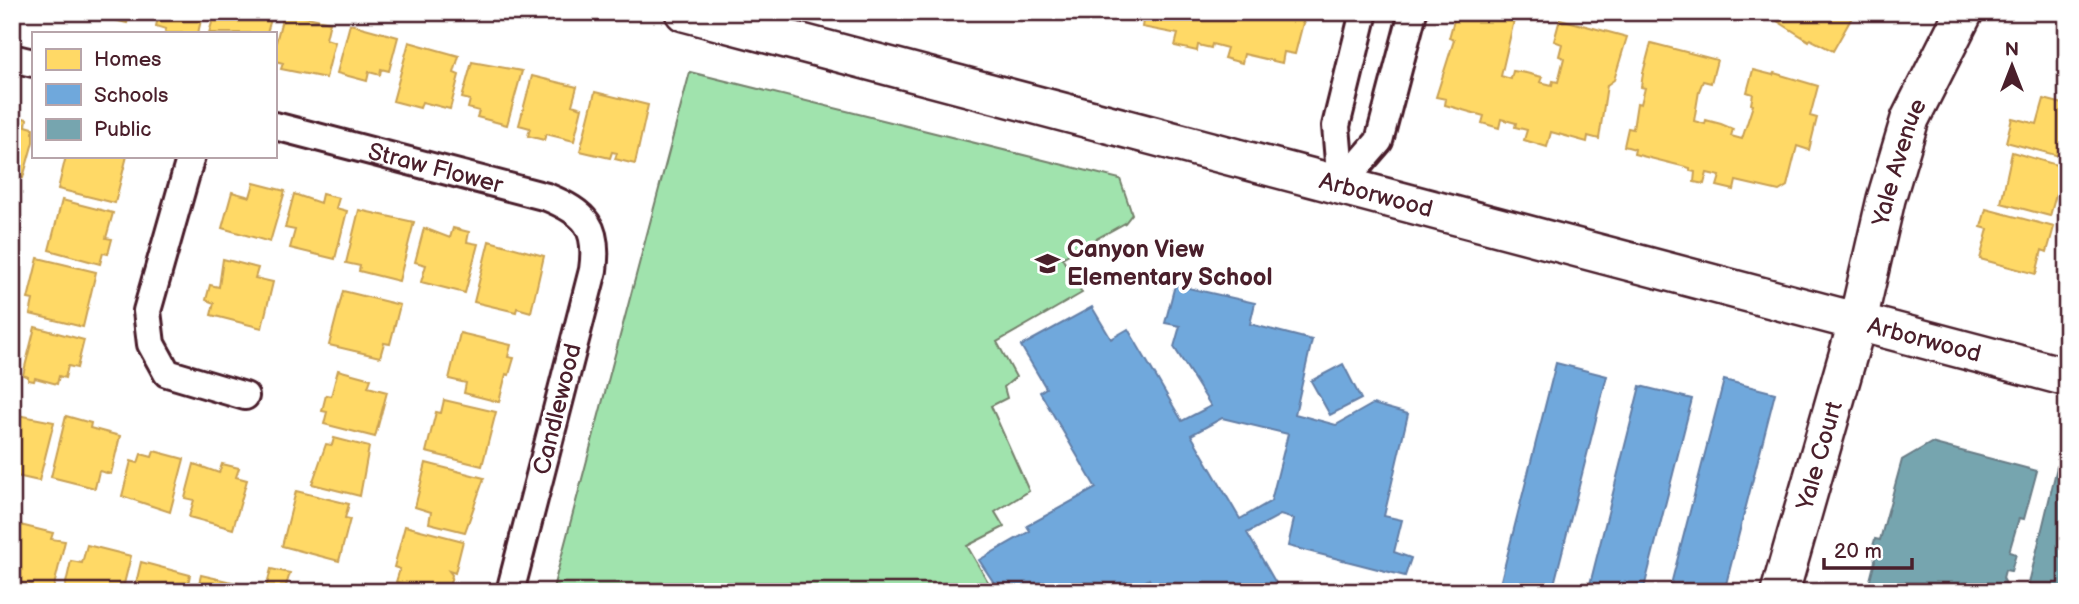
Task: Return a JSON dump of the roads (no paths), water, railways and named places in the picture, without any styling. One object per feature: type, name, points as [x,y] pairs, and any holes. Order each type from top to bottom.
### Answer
[{"type":"street","name":"Arborwood","points":[[684,12],[2067,377]]},
{"type":"street","points":[[1341,185],[1336,126],[1364,12]]},
{"type":"street","points":[[1341,185],[1379,141],[1413,12]]},
{"type":"street","name":"Yale Avenue","points":[[1858,320],[1886,199],[1910,119],[1965,12]]},
{"type":"street","points":[[12,58],[32,64]]},
{"type":"street","name":"Straw Flower","points":[[276,126],[547,197],[569,206],[590,225]]},
{"type":"street","points":[[190,158],[147,310],[151,344],[167,373],[245,396]]},
{"type":"street","name":"Candlewood","points":[[510,592],[593,270],[596,246],[590,225]]},
{"type":"street","name":"Yale Court","points":[[1780,592],[1858,320]]},
{"type":"place","name":"Canyon View Elementary School","points":[[1047,263]]}]
